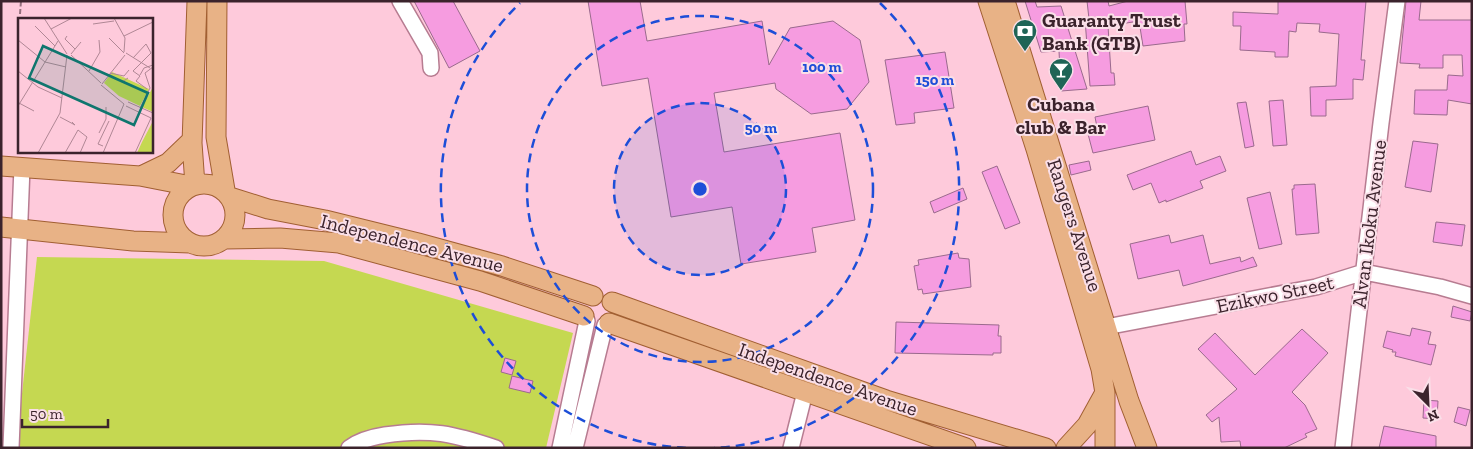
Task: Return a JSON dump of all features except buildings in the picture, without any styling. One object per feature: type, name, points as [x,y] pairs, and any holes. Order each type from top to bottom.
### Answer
[{"type":"main road","points":[[193,186],[192,140],[197,1]]},
{"type":"main road","points":[[10,228],[133,242],[190,243],[204,246],[219,243],[225,239],[235,223],[234,205],[227,194],[216,137],[217,1]]},
{"type":"main road","name":"Rangers Avenue","points":[[988,1],[1092,333],[1105,393],[1104,448]]},
{"type":"main road","name":"Rangers Avenue","points":[[1005,1],[1129,401],[1147,448]]},
{"type":"main road","points":[[140,176],[168,163],[192,140]]},
{"type":"main road","points":[[1,166],[140,176],[193,186],[210,184],[227,194]]},
{"type":"main road","points":[[190,243],[177,231],[173,214],[178,198],[193,186]]},
{"type":"main road","name":"Independence Avenue","points":[[227,194],[268,209],[325,220],[428,245],[510,268],[593,296],[604,295],[612,302],[886,400],[1046,448]]},
{"type":"main road","name":"Independence Avenue","points":[[225,239],[280,238],[339,243],[480,280],[966,448]]},
{"type":"main road","points":[[593,296],[584,304],[596,321],[615,311],[612,302]]},
{"type":"main road","points":[[1066,448],[1087,425],[1105,393]]},
{"type":"street","points":[[400,1],[430,54],[431,68]]},
{"type":"street","name":"Alvan Ikoku Avenue","points":[[1343,448],[1397,1]]},
{"type":"street","points":[[11,448],[10,228],[22,167]]},
{"type":"street","name":"Ezikwo Street","points":[[1106,326],[1316,287],[1364,272],[1440,287],[1472,296]]},
{"type":"street","points":[[560,448],[596,321]]},
{"type":"street","points":[[575,448],[596,321]]},
{"type":"street","points":[[791,448],[805,392]]},
{"type":"street","points":[[349,448],[370,438],[427,430],[454,434],[496,448]]},
{"type":"path","points":[[20,14],[21,1]]},
{"type":"green space","points":[[37,257],[324,261],[573,333],[546,448],[16,448]]},
{"type":"place","name":"Guaranty Trust Bank (GTB)","points":[[1025,52]]},
{"type":"place","name":"Cubana club & Bar","points":[[1061,91]]}]
